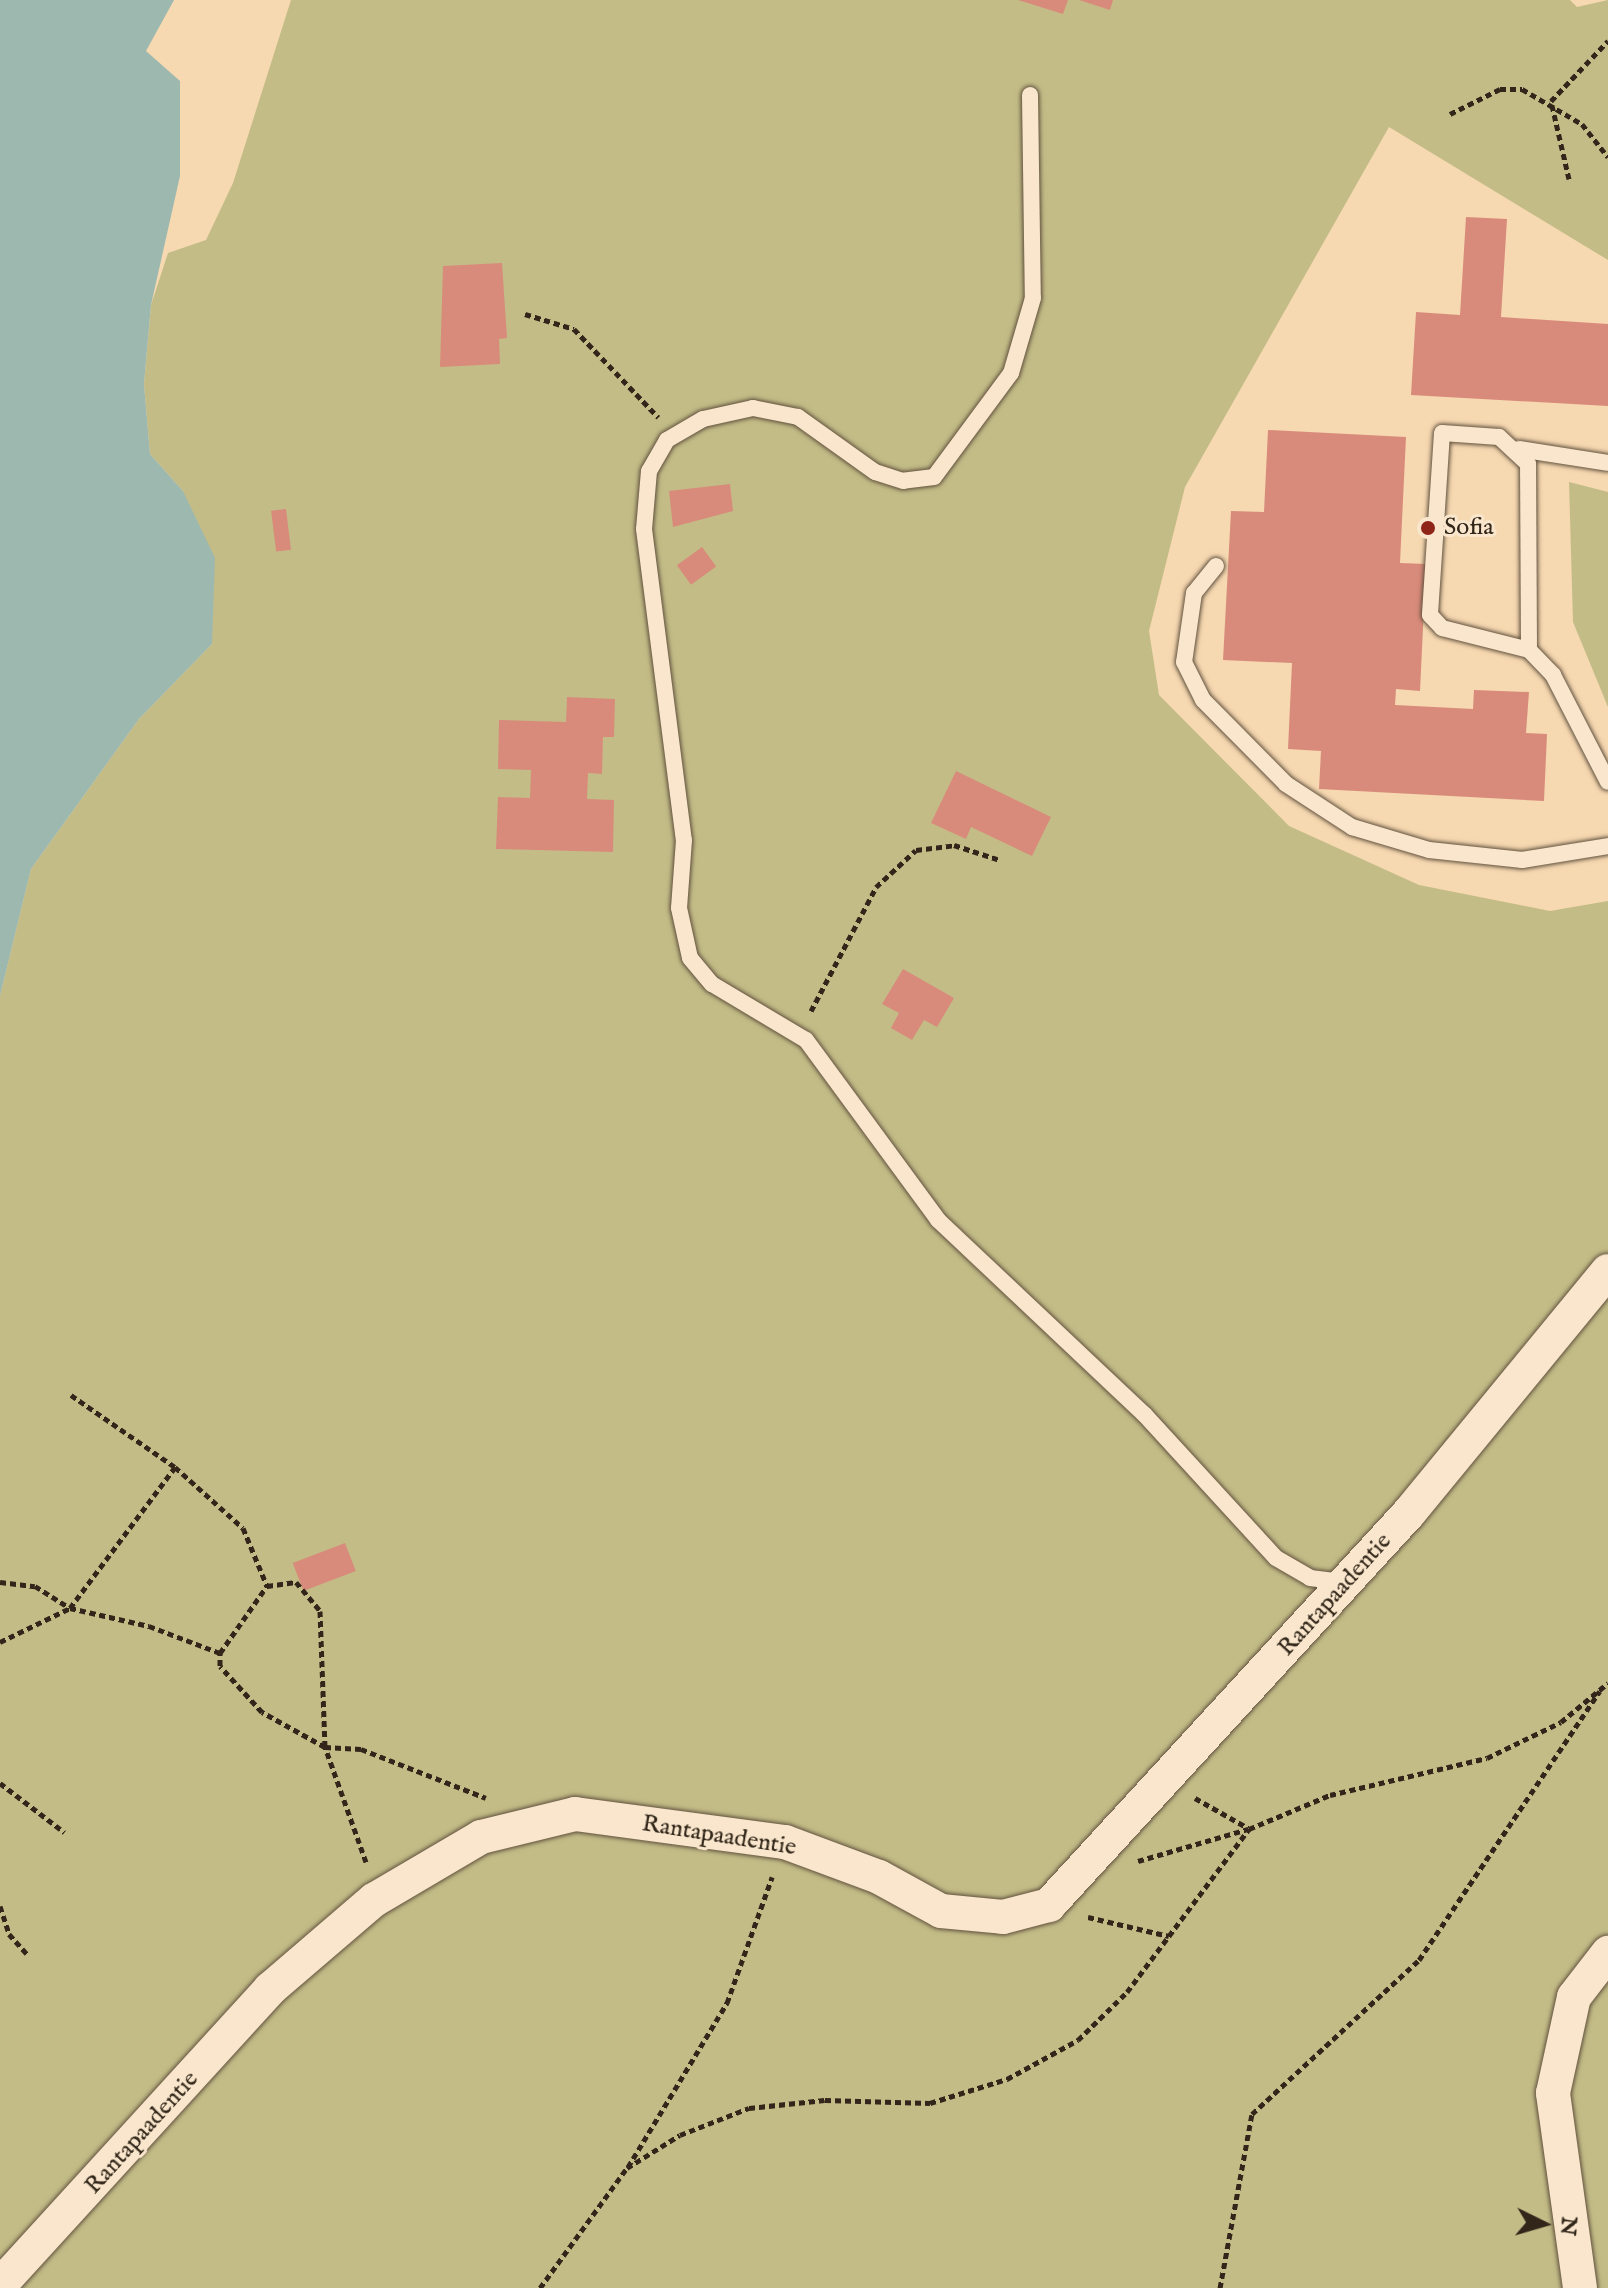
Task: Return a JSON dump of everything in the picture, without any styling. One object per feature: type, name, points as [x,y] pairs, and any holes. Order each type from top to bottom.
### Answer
[{"type":"street","name":"Rantapaadentie","points":[[0,2285],[270,1989],[374,1900],[481,1837],[575,1814],[785,1842],[879,1877],[941,1911],[1003,1917],[1049,1905],[1078,1879],[1347,1582],[1608,1271]]},
{"type":"street","points":[[1580,2288],[1553,2093],[1574,1997],[1608,1953]]},
{"type":"lane","points":[[1030,95],[1033,298],[1011,373],[934,477],[903,481],[875,472],[798,417],[753,408],[703,419],[667,440],[649,471],[644,529],[684,840],[682,921],[690,958],[712,984],[806,1040],[938,1220],[1144,1414],[1276,1558],[1310,1578],[1347,1582]]},
{"type":"lane","points":[[1608,463],[1519,449],[1499,437],[1442,433],[1430,615],[1442,628],[1529,650],[1553,675],[1608,782]]},
{"type":"lane","points":[[1519,449],[1532,516],[1529,650]]},
{"type":"lane","points":[[1216,566],[1194,593],[1184,662],[1203,700],[1286,784],[1352,827],[1429,850],[1522,860],[1608,846]]},
{"type":"path","points":[[1551,101],[1608,41]]},
{"type":"path","points":[[1450,114],[1500,89],[1551,101],[1608,157]]},
{"type":"path","points":[[1551,101],[1569,179]]},
{"type":"path","points":[[525,314],[574,329],[655,410],[667,440]]},
{"type":"path","points":[[806,1040],[829,968],[876,887],[916,850],[954,845],[1000,860]]},
{"type":"path","points":[[71,1395],[175,1467],[243,1528],[267,1586]]},
{"type":"path","points":[[0,1642],[70,1608],[175,1467]]},
{"type":"path","points":[[0,1582],[35,1586],[70,1608],[149,1626],[220,1653]]},
{"type":"path","points":[[374,1900],[360,1828],[325,1747],[320,1611],[296,1582],[267,1586],[220,1653],[225,1676],[262,1712],[325,1747],[361,1749],[537,1823]]},
{"type":"path","points":[[1078,1879],[1249,1829],[1330,1795],[1487,1758],[1561,1722],[1606,1685]]},
{"type":"path","points":[[1220,2288],[1252,2114],[1419,1960],[1606,1685]]},
{"type":"path","points":[[0,1783],[64,1832]]},
{"type":"path","points":[[1159,1788],[1210,1802],[1249,1829]]},
{"type":"path","points":[[627,2168],[680,2135],[749,2108],[825,2100],[930,2103],[1007,2079],[1078,2040],[1127,1992],[1249,1829]]},
{"type":"path","points":[[540,2288],[627,2168],[727,2003],[785,1842]]},
{"type":"path","points":[[1049,1905],[1169,1936]]},
{"type":"path","points":[[0,1906],[9,1934],[27,1954]]},
{"type":"shaded area","points":[[291,0],[1570,0],[1577,7],[1608,0],[1608,260],[1389,127],[1185,487],[1149,631],[1159,695],[1289,826],[1419,885],[1550,911],[1608,901],[1608,2288],[0,2288],[0,996],[31,869],[139,719],[212,644],[183,491],[150,454],[144,384],[151,305],[168,253],[206,240],[233,183]]},
{"type":"shaded area","points":[[1569,482],[1608,492],[1608,707],[1573,622]]},
{"type":"water","points":[[0,0],[174,0],[146,51],[180,81],[180,176],[151,305],[144,384],[150,454],[183,491],[215,558],[212,644],[139,719],[31,869],[0,996]]},
{"type":"building","points":[[1018,0],[1068,0],[1063,14]]},
{"type":"building","points":[[1079,0],[1113,0],[1110,10]]},
{"type":"building","points":[[1466,217],[1507,219],[1501,317],[1608,324],[1608,406],[1411,395],[1416,312],[1460,315]]},
{"type":"building","points":[[502,263],[507,338],[499,339],[500,364],[440,367],[443,266]]},
{"type":"building","points":[[1268,430],[1406,437],[1400,563],[1426,564],[1420,691],[1396,689],[1395,705],[1473,709],[1474,690],[1529,692],[1526,733],[1547,734],[1544,801],[1319,789],[1321,751],[1288,749],[1292,663],[1223,660],[1231,511],[1264,512]]},
{"type":"building","points":[[730,484],[733,511],[673,527],[669,491]]},
{"type":"building","points":[[286,509],[291,550],[276,552],[271,511]]},
{"type":"building","points":[[702,547],[716,566],[691,585],[677,565]]},
{"type":"building","points":[[567,697],[615,699],[614,737],[603,737],[602,774],[588,773],[587,799],[614,800],[613,852],[496,849],[498,797],[530,798],[531,770],[498,769],[499,720],[566,722]]},
{"type":"building","points":[[956,771],[1051,817],[1032,856],[971,827],[966,839],[931,823]]},
{"type":"building","points":[[903,969],[954,998],[937,1027],[924,1020],[912,1040],[891,1028],[899,1013],[882,1004]]},
{"type":"building","points":[[345,1543],[356,1571],[303,1591],[293,1563]]},
{"type":"place","name":"Sofia","points":[[1428,528]]}]
